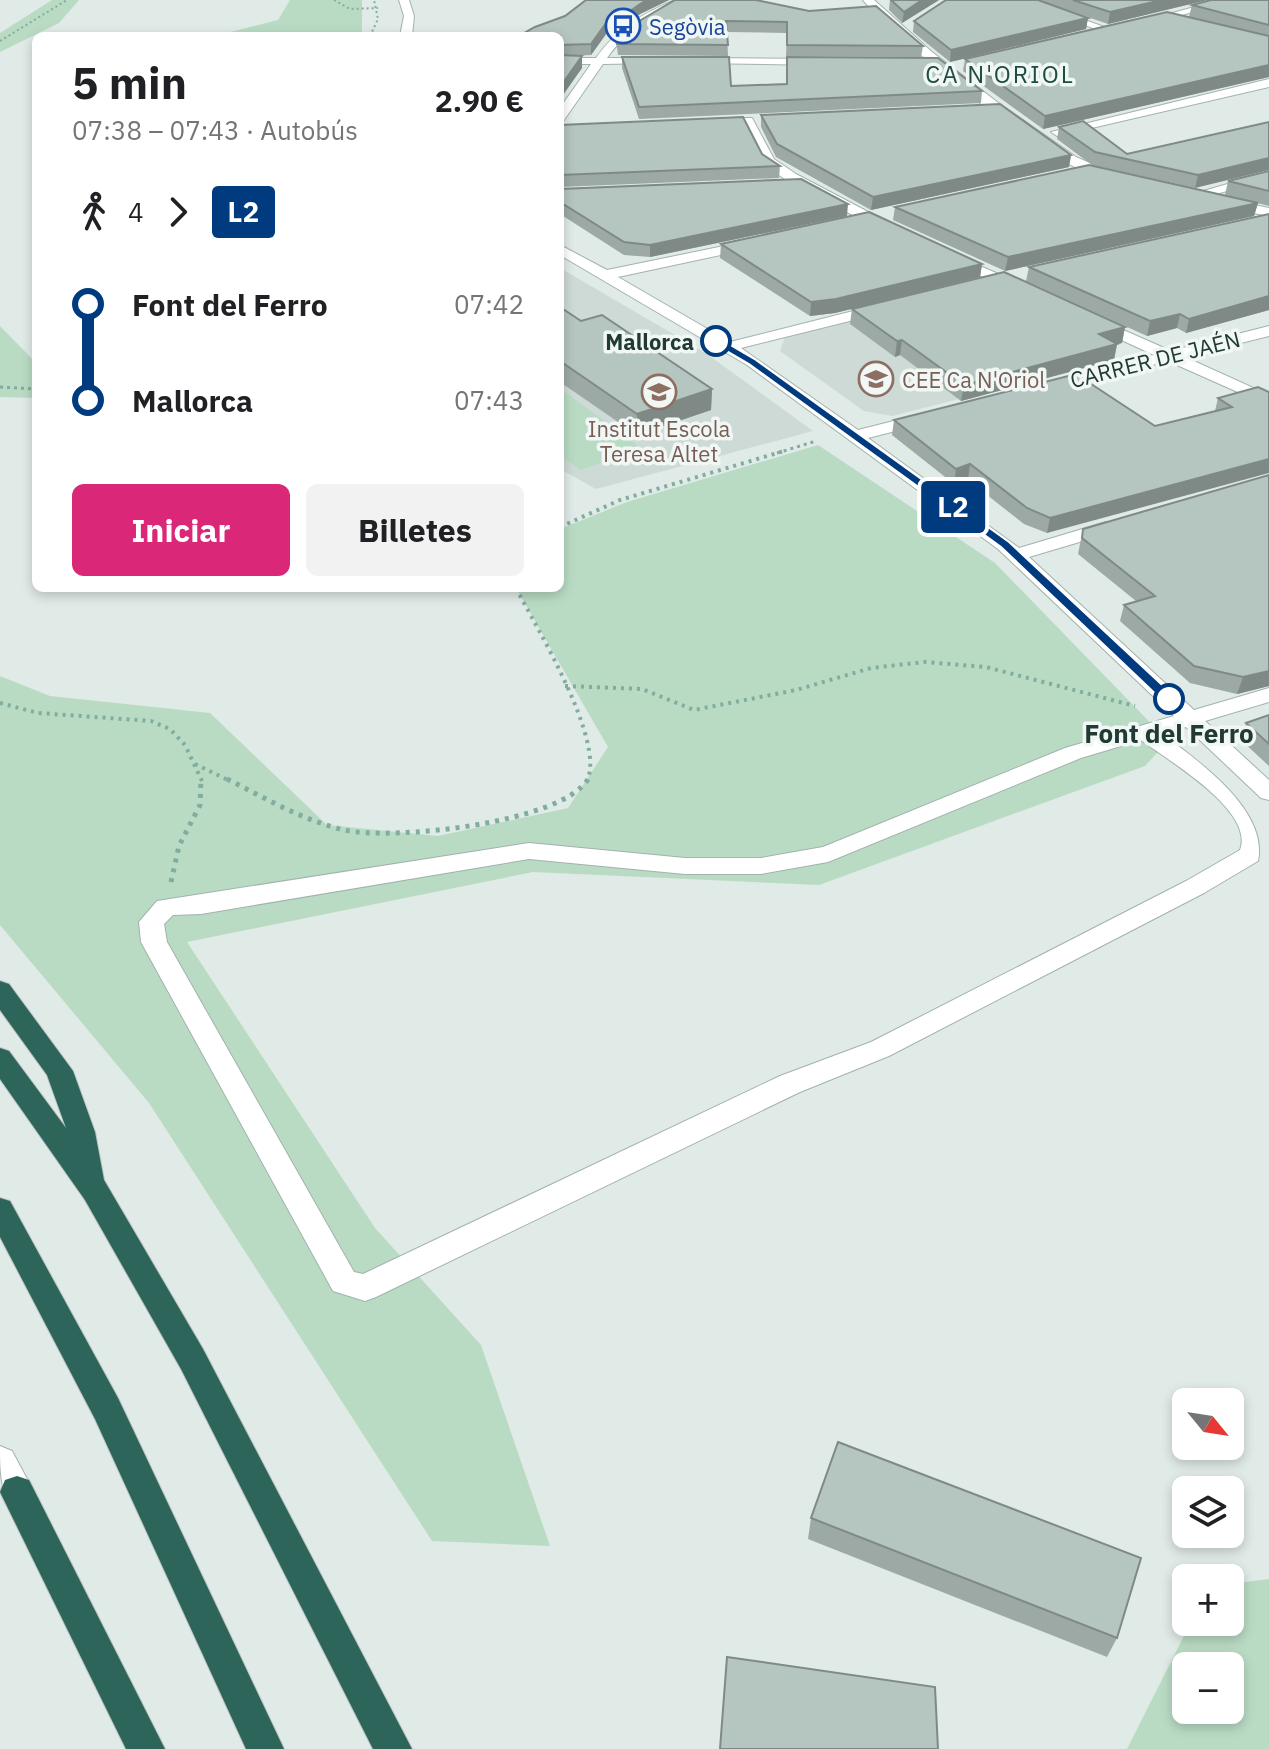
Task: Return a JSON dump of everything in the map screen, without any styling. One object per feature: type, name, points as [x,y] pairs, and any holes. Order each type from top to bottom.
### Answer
[{"type":"highway","points":[[0,991],[59,1071],[81,1132],[95,1191]]},
{"type":"highway","points":[[0,1058],[95,1191],[192,1359],[393,1749]]},
{"type":"highway","points":[[0,1210],[133,1465],[265,1749]]},
{"type":"highway","points":[[8,1477],[146,1749]]},
{"type":"street","points":[[404,0],[409,16],[407,32]]},
{"type":"street","points":[[564,111],[597,61],[630,27],[684,0]]},
{"type":"street","points":[[868,0],[901,32],[1080,173],[1125,181]]},
{"type":"street","points":[[1018,0],[1108,30]]},
{"type":"street","points":[[1137,23],[1233,0]]},
{"type":"street","points":[[1165,16],[1195,24]]},
{"type":"street","points":[[901,32],[918,21]]},
{"type":"street","points":[[1078,37],[1122,27]]},
{"type":"street","points":[[564,61],[675,61]]},
{"type":"street","points":[[690,61],[829,63]]},
{"type":"street","points":[[922,63],[948,66]]},
{"type":"street","points":[[1038,137],[1269,83]]},
{"type":"street","points":[[970,111],[1000,109]]},
{"type":"street","points":[[748,121],[769,161],[803,184],[899,233]]},
{"type":"street","points":[[1264,217],[1186,194],[1269,176]]},
{"type":"street","points":[[773,185],[803,184]]},
{"type":"street","points":[[841,225],[902,212]]},
{"type":"street","points":[[606,275],[764,241]]},
{"type":"street","points":[[564,251],[753,362],[1016,555],[1269,793]]},
{"type":"street","points":[[943,253],[1028,292]]},
{"type":"street","points":[[970,287],[1024,274]]},
{"type":"street","points":[[728,347],[894,306]]},
{"type":"street","points":[[1084,318],[1269,401]]},
{"type":"street","name":"CARRER DE JAÉN","points":[[1034,390],[1269,331]]},
{"type":"street","points":[[855,436],[945,413]]},
{"type":"street","points":[[1016,555],[1135,520]]},
{"type":"street","points":[[1143,720],[1237,802],[1251,824],[1255,842],[1250,855],[1195,887],[880,1049],[790,1084],[365,1288],[344,1282],[154,942],[151,922],[166,907],[201,905],[529,851],[685,866],[761,866],[828,854],[1073,753],[1143,720],[1190,719],[1269,695]]},
{"type":"path","points":[[0,41],[67,0]]},
{"type":"path","points":[[334,0],[350,9],[378,8]]},
{"type":"path","points":[[373,32],[379,23],[374,0]]},
{"type":"path","points":[[0,387],[32,389]]},
{"type":"path","points":[[564,525],[620,500],[819,440]]},
{"type":"path","points":[[195,764],[236,781],[309,820],[386,835],[427,831],[538,810],[578,792],[590,774],[591,752],[577,708],[518,592]]},
{"type":"path","points":[[565,686],[642,689],[694,710],[796,690],[871,668],[925,662],[986,667],[1143,720]]},
{"type":"path","points":[[0,703],[38,713],[151,721],[170,729],[185,745],[203,782],[200,805],[179,846],[166,907]]},
{"type":"shaded area","name":"Institut Escola Teresa Altet","points":[[564,270],[704,352],[813,431],[596,489],[564,471]]},
{"type":"shaded area","name":"CEE Ca N'Oriol","points":[[905,309],[905,359],[959,399],[892,416],[864,411],[780,351],[785,337]]},
{"type":"green space","points":[[52,0],[79,0],[59,23],[41,32],[32,32],[32,36],[0,52],[0,33]]},
{"type":"green space","points":[[290,0],[362,0],[362,32],[231,32],[278,20]]},
{"type":"green space","points":[[0,326],[32,359],[32,398],[0,397]]},
{"type":"green space","points":[[564,392],[642,449],[580,470],[564,458]]},
{"type":"green space","points":[[818,445],[995,563],[1168,741],[1145,766],[819,885],[533,872],[187,942],[375,1228],[481,1345],[550,1546],[432,1541],[149,1103],[0,925],[0,676],[50,696],[210,713],[327,825],[438,836],[568,808],[608,747],[518,592],[564,592],[564,527],[627,502]]},
{"type":"green space","points":[[1269,1579],[1269,1749],[1127,1749],[1172,1660],[1172,1724],[1244,1724],[1244,1652],[1176,1652],[1184,1636],[1244,1636],[1244,1582]]},
{"type":"building","points":[[586,0],[647,0],[611,25],[609,19],[591,44],[564,45],[564,32],[526,32],[565,16]]},
{"type":"building","points":[[675,0],[756,0],[809,11],[876,6],[923,46],[787,45],[787,22],[726,21],[728,45],[617,44],[616,40],[629,27]]},
{"type":"building","points":[[891,0],[922,0],[904,12]]},
{"type":"building","points":[[946,0],[1038,0],[1088,18],[951,50],[914,21]]},
{"type":"building","points":[[1073,0],[1162,0],[1110,12]]},
{"type":"building","points":[[1211,0],[1269,0],[1269,25],[1192,5]]},
{"type":"building","points":[[1167,12],[1269,36],[1269,65],[1045,116],[965,59]]},
{"type":"building","points":[[564,55],[582,56],[564,81]]},
{"type":"building","points":[[622,57],[729,57],[731,86],[787,84],[787,57],[938,58],[982,91],[639,107]]},
{"type":"building","points":[[1000,104],[1071,155],[873,197],[777,144],[761,115]]},
{"type":"building","points":[[743,117],[762,154],[780,166],[564,175],[564,125]]},
{"type":"building","points":[[1083,121],[1127,154],[1269,122],[1269,158],[1198,175],[1095,152],[1059,127]]},
{"type":"building","points":[[1089,165],[1258,203],[1008,257],[895,207]]},
{"type":"building","points":[[1269,171],[1269,191],[1228,181]]},
{"type":"building","points":[[801,179],[848,204],[650,245],[624,242],[564,204],[564,189]]},
{"type":"building","points":[[869,212],[982,264],[836,299],[811,302],[721,244]]},
{"type":"building","points":[[1269,214],[1269,296],[1189,319],[1180,314],[1150,321],[1029,267]]},
{"type":"building","points":[[1004,272],[1125,327],[1099,334],[1117,344],[964,385],[902,340],[897,341],[852,309]]},
{"type":"building","points":[[564,310],[581,321],[602,315],[712,389],[637,414],[564,364]]},
{"type":"building","points":[[1076,374],[1155,426],[1232,407],[1218,398],[1258,387],[1269,392],[1269,459],[1050,518],[1027,508],[970,464],[956,469],[894,420]]},
{"type":"building","points":[[1269,475],[1269,671],[1243,677],[1194,666],[1124,605],[1155,596],[1082,538],[1083,529]]},
{"type":"building","points":[[1269,715],[1269,744],[1246,723]]},
{"type":"building","points":[[838,1442],[1141,1558],[1117,1638],[811,1518]]},
{"type":"building","points":[[727,1657],[935,1687],[938,1749],[720,1749]]},
{"type":"bus line","name":"L2","points":[[716,341],[753,362],[1005,545],[1169,699]]},
{"type":"place","name":"Segòvia","points":[[623,26]]},
{"type":"place","name":"Mallorca","points":[[716,341]]},
{"type":"place","name":"CEE Ca N'Oriol","points":[[876,379]]},
{"type":"place","name":"Institut Escola Teresa Altet","points":[[659,392]]},
{"type":"place","name":"Font del Ferro","points":[[1169,699]]},
{"type":"district","name":"CA N'ORIOL","points":[[1000,74]]}]
